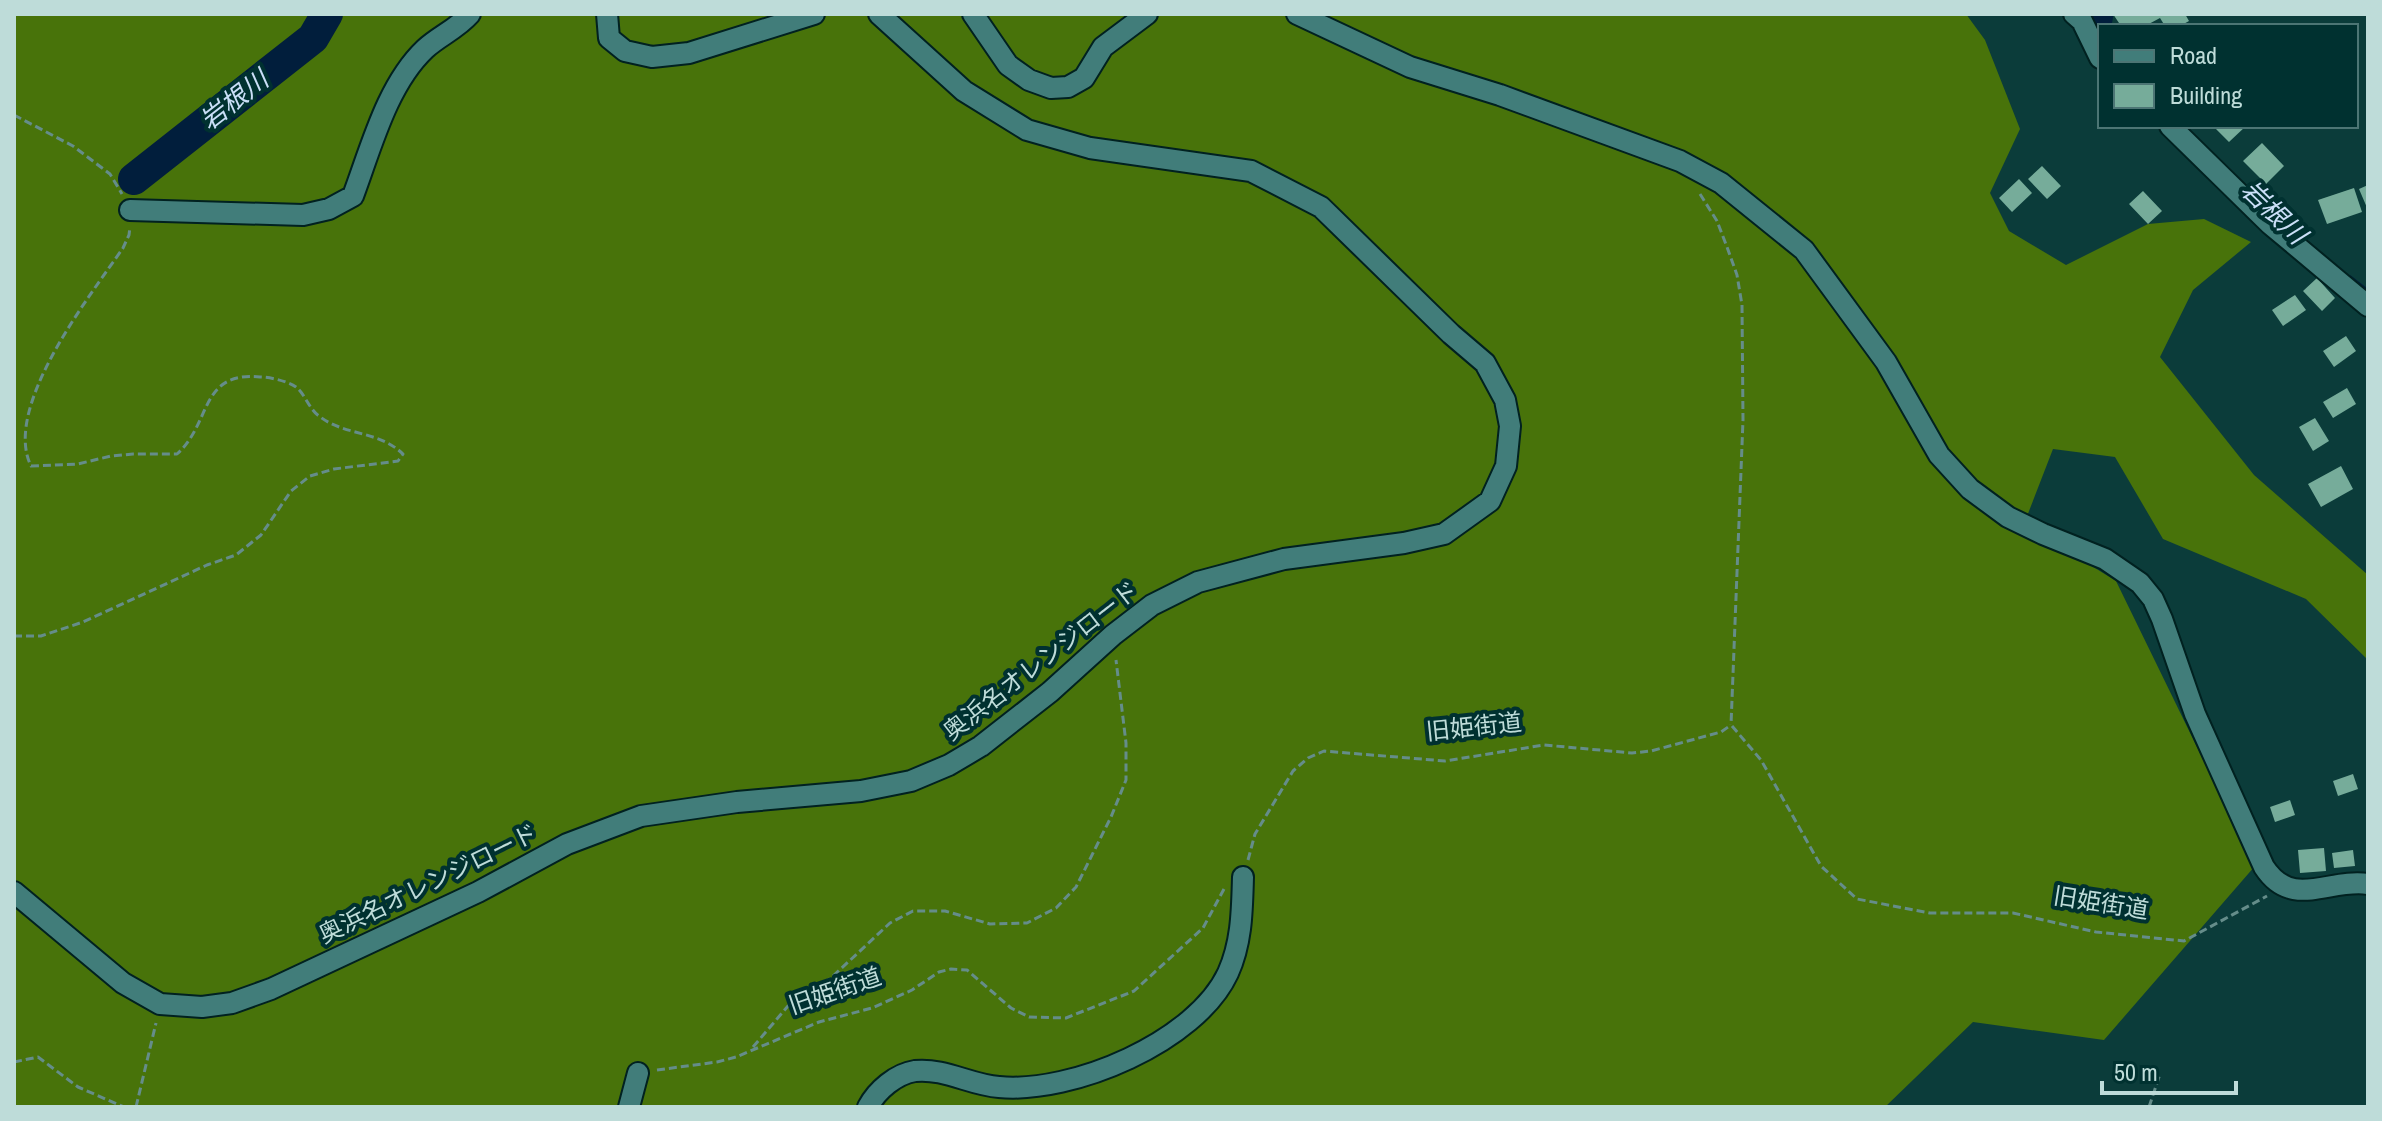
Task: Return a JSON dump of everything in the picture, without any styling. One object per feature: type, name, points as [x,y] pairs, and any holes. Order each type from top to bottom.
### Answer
[{"type":"street","points":[[130,210],[303,215],[329,209],[353,196],[385,110],[401,80],[425,49],[460,25],[470,14]]},
{"type":"street","points":[[607,14],[609,38],[625,51],[652,57],[689,53],[814,14]]},
{"type":"street","name":"奥浜名オレンジロード","points":[[14,892],[123,983],[160,1004],[202,1007],[232,1003],[271,989],[478,892],[567,844],[641,816],[737,802],[861,791],[911,781],[949,765],[981,746],[1152,605],[1198,582],[1284,559],[1404,543],[1444,534],[1490,501],[1506,466],[1510,426],[1505,400],[1485,363],[1321,207],[1251,171],[1090,148],[1027,130],[964,91],[879,14]]},
{"type":"street","points":[[973,14],[1008,65],[1029,80],[1051,88],[1068,87],[1084,78],[1103,47],[1147,14]]},
{"type":"street","points":[[1297,14],[1410,67],[1500,95],[1680,161],[1721,183],[1804,250],[1886,362],[1939,455],[1970,489],[2008,517],[2105,559],[2125,572],[2153,599],[2195,714],[2271,878],[2299,891],[2363,882],[2368,884]]},
{"type":"street","points":[[2074,14],[2082,21],[2098,54]]},
{"type":"street","points":[[2172,128],[2270,224],[2368,306]]},
{"type":"street","points":[[868,1107],[882,1089],[914,1071],[940,1072],[997,1087],[1039,1087],[1071,1080],[1138,1055],[1190,1020],[1217,991],[1229,971],[1242,927],[1243,877]]},
{"type":"street","points":[[629,1107],[638,1073]]},
{"type":"path","points":[[14,115],[73,146],[110,174],[130,210],[129,235],[123,248],[48,362],[29,412],[25,443],[31,466],[78,464],[133,454],[177,454],[197,429],[210,396],[229,379],[244,375],[266,377],[296,387],[318,416],[340,427],[375,436],[403,454],[398,461],[334,469],[310,476],[291,491],[261,535],[236,555],[207,565],[83,622],[41,636],[14,636]]},
{"type":"path","points":[[1680,161],[1717,221],[1737,275],[1742,305],[1743,420],[1731,725]]},
{"type":"path","points":[[751,1050],[788,1006],[831,978],[890,923],[913,911],[945,911],[990,924],[1027,923],[1056,908],[1076,887],[1126,780],[1126,743],[1113,635]]},
{"type":"path","name":"旧姫街道","points":[[638,1073],[717,1062],[819,1022],[872,1008],[912,990],[939,972],[951,969],[967,970],[1011,1008],[1029,1017],[1066,1018],[1134,991],[1203,928],[1222,890],[1243,877],[1255,834],[1293,771],[1308,758],[1324,751],[1445,761],[1544,745],[1632,753],[1651,751],[1721,732],[1731,725],[1761,760],[1821,866],[1857,899],[1930,913],[2013,913],[2096,932],[2184,941],[2285,887]]},
{"type":"path","points":[[136,1107],[160,1004]]},
{"type":"path","points":[[14,1062],[38,1057],[78,1087],[124,1107]]},
{"type":"path","points":[[2149,1107],[2160,1074]]},
{"type":"green space","points":[[14,14],[1966,14],[1985,40],[2020,129],[1990,193],[2009,231],[2066,265],[2148,224],[2204,219],[2251,242],[2193,290],[2160,357],[2254,475],[2368,575],[2368,660],[2306,599],[2163,539],[2115,457],[2053,449],[2024,524],[2116,581],[2255,866],[2104,1040],[1973,1022],[1885,1107],[14,1107]]},
{"type":"building","points":[[2113,14],[2185,14],[2189,21],[2164,24],[2160,18],[2149,24],[2120,24]]},
{"type":"building","points":[[2217,128],[2244,128],[2229,142]]},
{"type":"building","points":[[2262,143],[2284,166],[2266,184],[2243,161]]},
{"type":"building","points":[[2042,166],[2061,186],[2047,199],[2028,179]]},
{"type":"building","points":[[2019,179],[2032,193],[2012,212],[1999,198]]},
{"type":"building","points":[[2368,185],[2368,210],[2359,189]]},
{"type":"building","points":[[2354,188],[2362,212],[2327,224],[2318,200]]},
{"type":"building","points":[[2143,191],[2162,211],[2148,224],[2129,204]]},
{"type":"building","points":[[2317,278],[2335,298],[2322,311],[2303,291]]},
{"type":"building","points":[[2295,295],[2306,310],[2283,326],[2272,310]]},
{"type":"building","points":[[2346,336],[2356,351],[2334,367],[2323,351]]},
{"type":"building","points":[[2347,388],[2356,404],[2333,418],[2323,402]]},
{"type":"building","points":[[2315,418],[2329,441],[2313,451],[2299,427]]},
{"type":"building","points":[[2341,466],[2353,489],[2321,507],[2308,484]]},
{"type":"building","points":[[2353,774],[2358,789],[2338,796],[2333,781]]},
{"type":"building","points":[[2290,800],[2295,815],[2275,822],[2270,807]]},
{"type":"building","points":[[2324,848],[2326,871],[2300,873],[2298,850]]},
{"type":"building","points":[[2353,850],[2355,866],[2334,868],[2332,853]]},
{"type":"waterway","name":"岩根川","points":[[134,179],[313,38],[327,14]]},
{"type":"waterway","name":"岩根川","points":[[2093,14],[2097,17]]},
{"type":"waterway","name":"岩根川","points":[[2100,24],[2097,17],[2101,14]]},
{"type":"waterway","name":"岩根川","points":[[2256,197],[2290,228]]},
{"type":"waterway","name":"岩根川","points":[[2350,278],[2368,292]]}]
